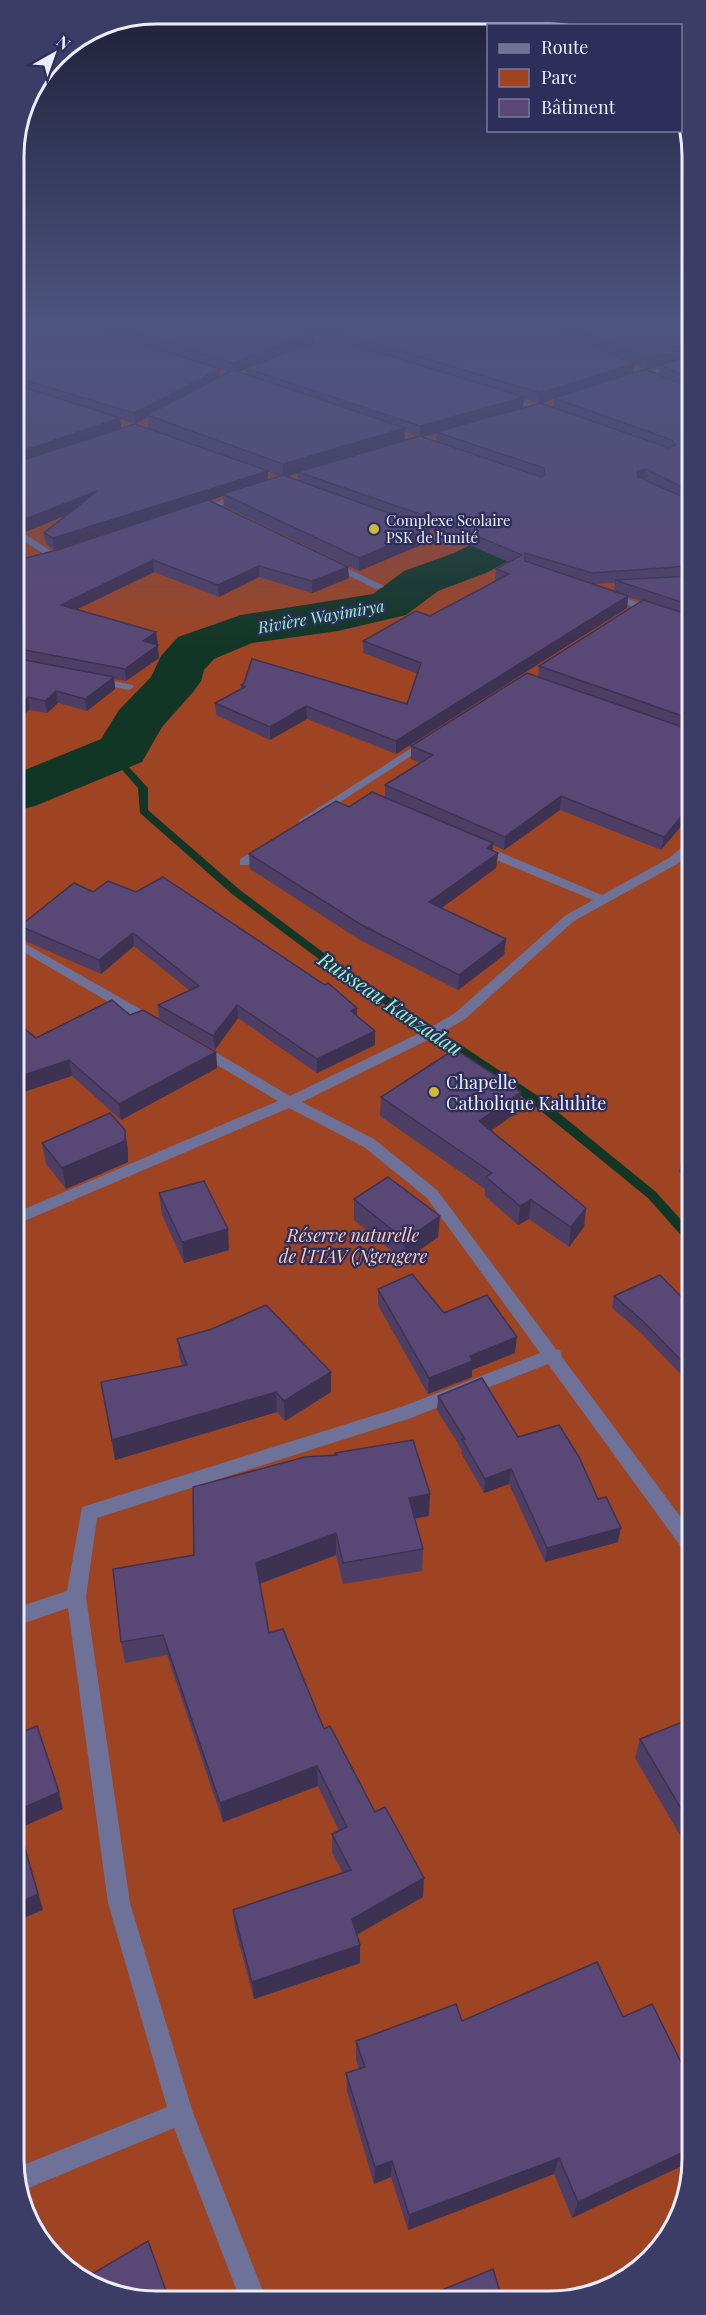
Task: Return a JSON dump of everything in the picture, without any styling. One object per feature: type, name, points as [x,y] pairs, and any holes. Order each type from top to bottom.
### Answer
[{"type":"street","points":[[188,513],[251,493]]},
{"type":"street","points":[[211,506],[221,511]]},
{"type":"street","points":[[398,525],[452,544]]},
{"type":"street","points":[[24,537],[55,557]]},
{"type":"street","points":[[45,560],[66,553]]},
{"type":"street","points":[[316,557],[379,587]]},
{"type":"street","points":[[609,587],[620,586]]},
{"type":"street","points":[[596,592],[636,610],[682,621]]},
{"type":"street","points":[[83,678],[129,687]]},
{"type":"street","points":[[292,829],[355,792],[438,733]]},
{"type":"street","points":[[244,862],[273,842]]},
{"type":"street","points":[[467,842],[601,899]]},
{"type":"street","points":[[24,1214],[290,1102],[460,1016],[570,918],[673,861],[682,854]]},
{"type":"street","points":[[24,947],[168,1031]]},
{"type":"street","points":[[189,1043],[290,1102],[369,1143],[432,1194],[554,1355],[682,1531]]},
{"type":"street","points":[[250,2291],[181,2113],[119,1903],[76,1597],[89,1513],[405,1413],[554,1355]]},
{"type":"street","points":[[24,1614],[76,1597]]},
{"type":"street","points":[[25,2177],[181,2113]]},
{"type":"green space","name":"Réserve naturelle de l'ITAV (Ngengere","points":[[24,430],[682,430],[682,2168],[678,2193],[672,2210],[655,2240],[631,2264],[601,2281],[568,2290],[156,2291],[138,2290],[113,2284],[75,2264],[46,2233],[31,2202],[24,2159]]},
{"type":"building","points":[[24,430],[85,430],[24,451]]},
{"type":"building","points":[[116,430],[152,430],[268,471],[53,538],[44,533],[97,491],[24,520],[24,460]]},
{"type":"building","points":[[189,430],[398,430],[283,464]]},
{"type":"building","points":[[443,430],[617,430],[669,448],[675,445],[672,440],[644,430],[682,430],[682,487],[646,469],[637,471],[638,477],[682,496],[682,567],[592,573],[525,553],[525,561],[628,596],[396,741],[306,706],[270,727],[215,703],[245,687],[241,685],[244,683],[252,659],[407,704],[421,663],[363,641],[416,611],[430,616],[509,574],[496,569],[522,555],[446,523],[298,472],[420,436],[541,477],[545,475],[544,468],[436,432]]},
{"type":"building","points":[[283,475],[430,528],[359,558],[223,494]]},
{"type":"building","points":[[208,500],[348,567],[312,581],[259,566],[218,585],[153,560],[61,605],[156,632],[143,641],[158,645],[125,669],[24,650],[24,558],[57,550]]},
{"type":"building","points":[[682,576],[682,602],[615,580]]},
{"type":"building","points":[[643,600],[682,612],[682,716],[539,666]]},
{"type":"building","points":[[24,660],[114,677],[85,699],[56,691],[45,701],[28,697],[24,700]]},
{"type":"building","points":[[527,673],[682,727],[682,816],[664,837],[561,796],[505,837],[385,785],[433,755],[411,746]]},
{"type":"building","points":[[372,792],[493,843],[487,848],[498,853],[429,902],[506,939],[459,975],[360,924],[249,854],[336,801],[349,807]]},
{"type":"building","points":[[163,877],[325,985],[328,983],[357,1008],[351,1011],[375,1031],[317,1059],[237,1005],[213,1036],[158,1005],[199,986],[133,933],[99,960],[24,928],[24,923],[74,883],[93,892],[108,881],[136,892]]},
{"type":"building","points":[[112,1000],[130,1015],[143,1010],[216,1052],[119,1104],[69,1060],[24,1075],[24,1029],[36,1038]]},
{"type":"building","points":[[455,1049],[521,1092],[479,1121],[586,1208],[571,1227],[531,1200],[520,1206],[486,1177],[492,1173],[381,1097]]},
{"type":"building","points":[[110,1113],[125,1130],[125,1141],[62,1168],[42,1143]]},
{"type":"building","points":[[388,1177],[440,1216],[405,1240],[354,1199]]},
{"type":"building","points":[[204,1181],[228,1229],[182,1242],[159,1193]]},
{"type":"building","points":[[412,1274],[444,1313],[487,1295],[517,1337],[470,1356],[473,1361],[429,1378],[378,1289]]},
{"type":"building","points":[[660,1275],[682,1298],[682,1362],[644,1322],[614,1296]]},
{"type":"building","points":[[266,1305],[331,1372],[284,1401],[276,1392],[112,1440],[101,1382],[187,1365],[177,1339],[212,1329]]},
{"type":"building","points":[[482,1378],[518,1437],[559,1425],[579,1457],[598,1499],[606,1497],[621,1528],[547,1548],[511,1469],[485,1479],[462,1439],[465,1439],[438,1396]]},
{"type":"building","points":[[413,1440],[430,1494],[409,1498],[423,1549],[343,1563],[336,1533],[256,1563],[269,1633],[283,1629],[324,1729],[330,1726],[375,1812],[385,1807],[424,1878],[352,1919],[360,1945],[252,1982],[233,1910],[351,1870],[332,1834],[347,1827],[317,1766],[220,1803],[163,1635],[121,1642],[113,1569],[194,1555],[193,1487],[305,1457],[337,1455],[335,1453]]},
{"type":"building","points":[[682,1722],[682,1810],[640,1739]]},
{"type":"building","points":[[37,1726],[59,1792],[24,1807],[24,1732]]},
{"type":"building","points":[[24,1846],[38,1894],[24,1900]]},
{"type":"building","points":[[597,1962],[623,2017],[652,2004],[682,2064],[682,2153],[578,2202],[559,2158],[409,2215],[392,2161],[375,2167],[346,2073],[365,2067],[356,2041],[456,2004],[462,2021]]},
{"type":"building","points":[[148,2241],[166,2291],[138,2290],[113,2284],[92,2274]]},
{"type":"building","points":[[493,2269],[500,2291],[439,2291]]},
{"type":"waterway","name":"Rivière Wayimirya","points":[[24,790],[123,750],[138,721],[175,681],[179,667],[196,648],[241,630],[338,616],[389,605],[421,581],[470,563],[526,534],[577,501]]},
{"type":"waterway","name":"Ruisseau Kanzadau","points":[[123,750],[121,764],[143,788],[143,811],[236,892],[336,967],[534,1099],[652,1195],[682,1229]]},
{"type":"place","name":"Complexe Scolaire PSK de l'unité","points":[[374,529]]},
{"type":"place","name":"Chapelle Catholique Kaluhite","points":[[434,1092]]}]
